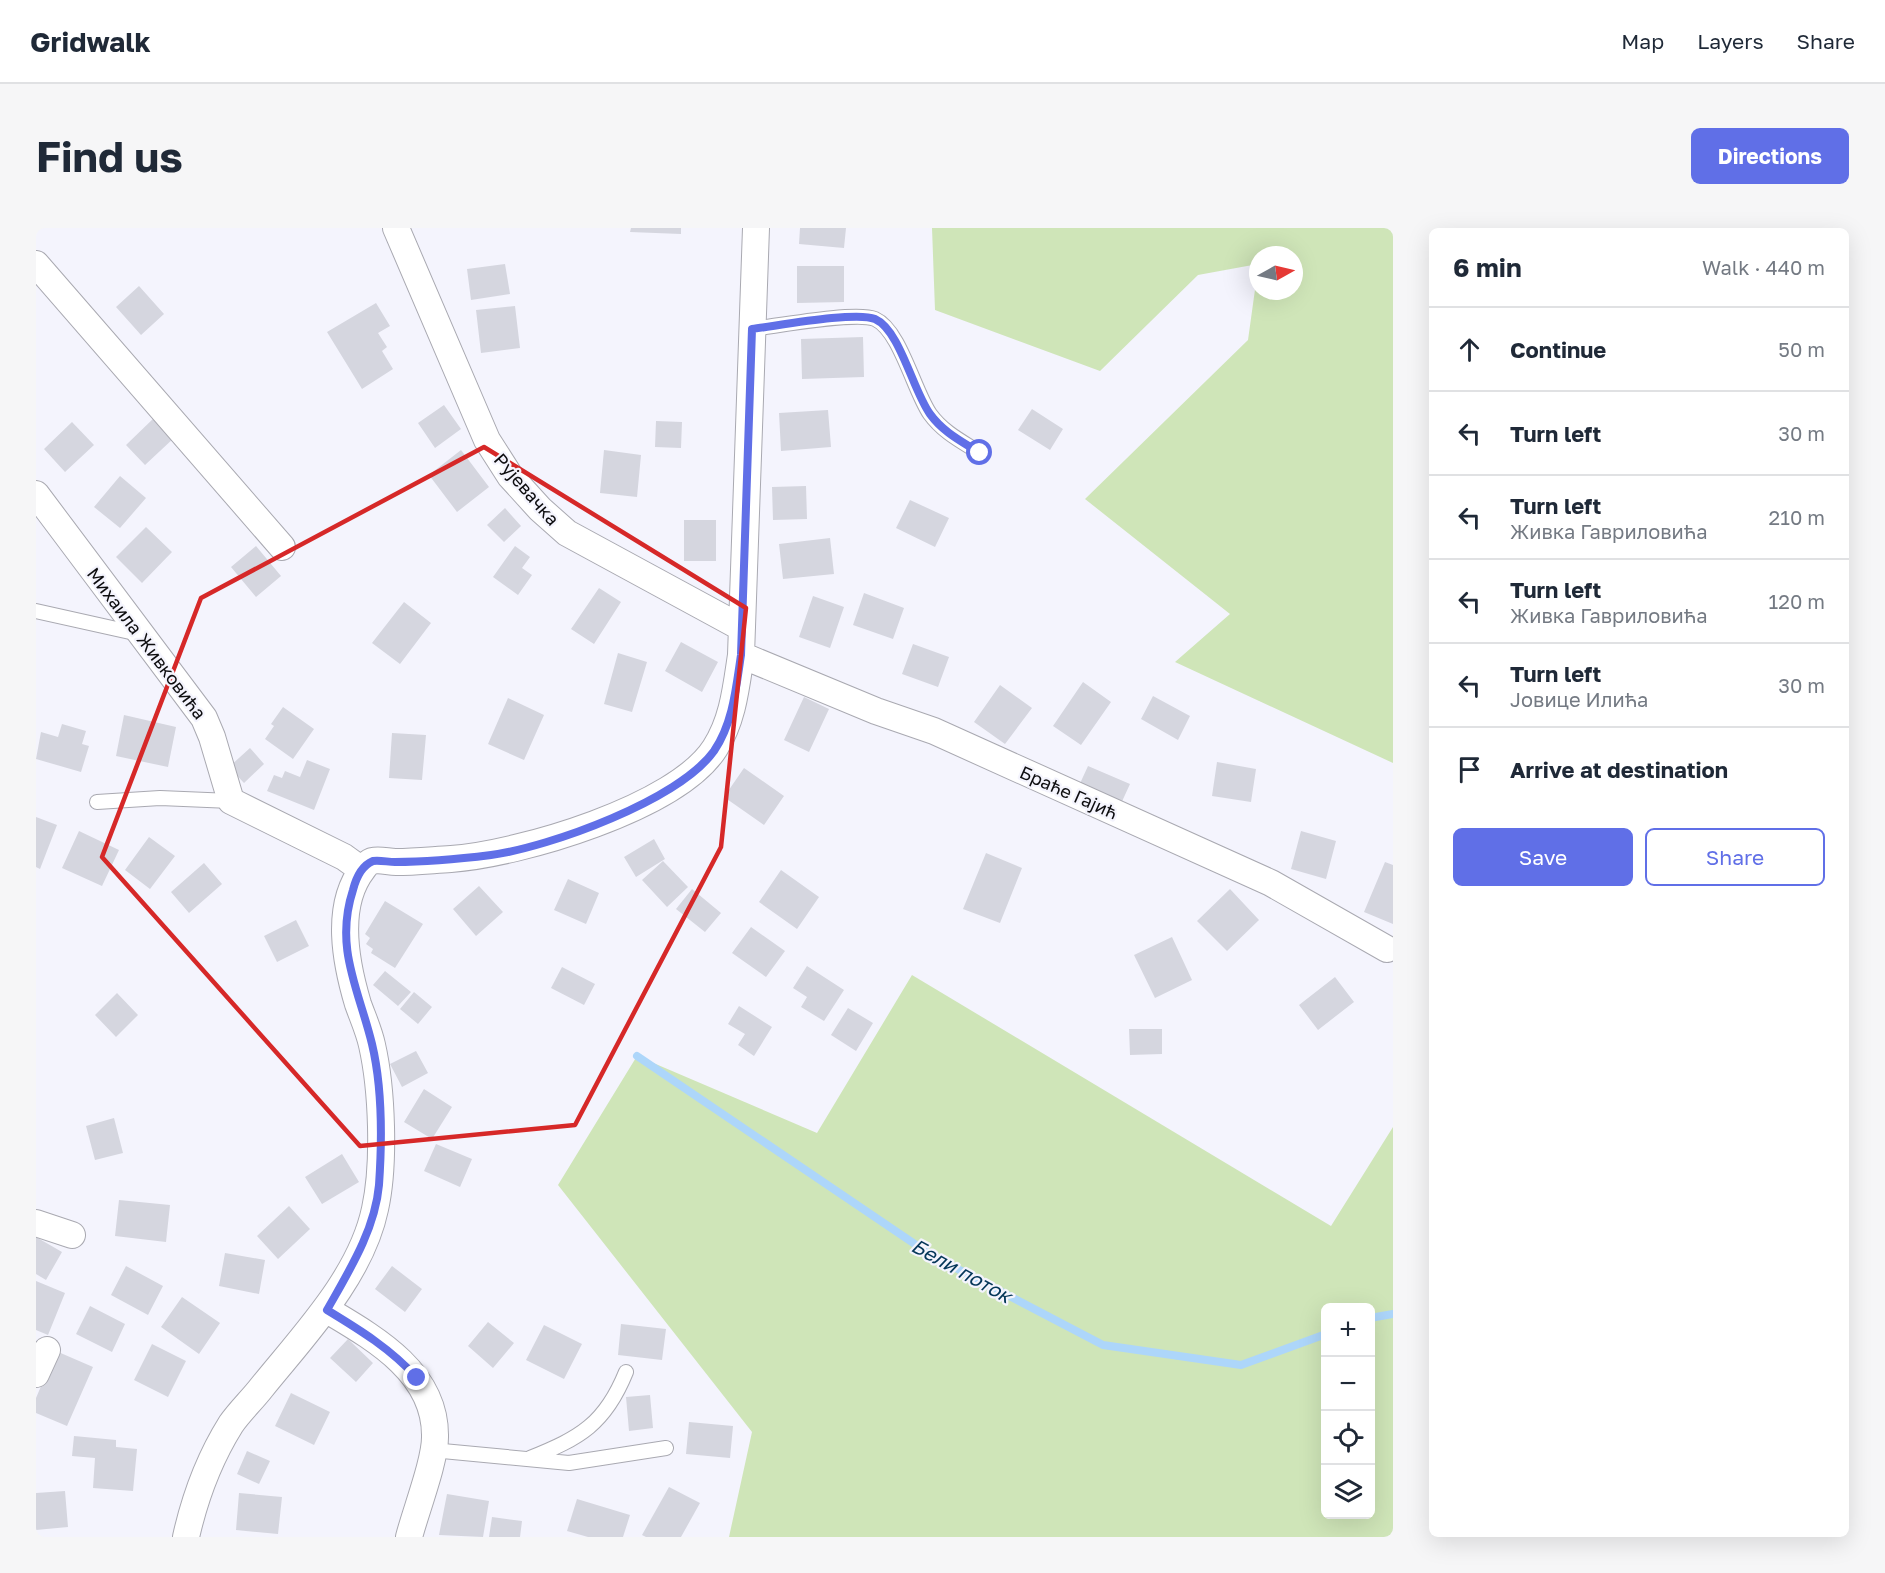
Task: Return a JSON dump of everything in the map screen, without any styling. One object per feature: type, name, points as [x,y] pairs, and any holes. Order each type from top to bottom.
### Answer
[{"type":"street","name":"Рујевачка","points":[[396,228],[487,440],[510,476],[540,510],[567,533],[742,628]]},
{"type":"street","points":[[186,1537],[204,1475],[232,1422],[286,1354],[327,1310],[360,1249],[375,1212],[379,1186],[379,1117],[373,1053],[357,1001],[345,933],[349,900],[362,870],[373,861],[455,859],[528,847],[590,826],[669,790],[696,770],[714,750],[732,709],[741,655],[756,228]]},
{"type":"street","points":[[36,264],[282,547]]},
{"type":"street","name":"Михаила Живковића","points":[[36,494],[204,718],[231,801]]},
{"type":"street","name":"Браће Гајић","points":[[741,655],[876,711],[934,731],[1260,878],[1387,949]]},
{"type":"street","points":[[231,801],[344,857],[362,870]]},
{"type":"street","points":[[36,1223],[72,1235]]},
{"type":"street","points":[[327,1310],[365,1333],[400,1360],[417,1378],[431,1411],[435,1436],[410,1537]]},
{"type":"street","points":[[36,1374],[47,1350]]},
{"type":"lane","points":[[752,329],[857,317],[874,319],[884,325],[894,340],[929,412],[943,430],[980,453]]},
{"type":"lane","points":[[36,610],[141,635]]},
{"type":"lane","points":[[98,802],[160,798],[231,801]]},
{"type":"lane","points":[[525,1460],[580,1435],[602,1416],[616,1398],[626,1372]]},
{"type":"lane","points":[[432,1450],[569,1463],[666,1448]]},
{"type":"highlighted area","points":[[484,447],[746,608],[721,847],[575,1125],[360,1146],[102,857],[201,598]]},
{"type":"green space","points":[[932,228],[1393,228],[1393,763],[1175,662],[1230,614],[1085,499],[1248,340],[1254,300],[1303,300],[1303,246],[1249,246],[1249,266],[1198,275],[1100,371],[935,310]]},
{"type":"green space","points":[[912,975],[1331,1226],[1393,1127],[1393,1537],[729,1537],[752,1432],[558,1185],[637,1056],[817,1133]]},
{"type":"building","points":[[631,228],[681,228],[681,234],[630,232]]},
{"type":"building","points":[[800,228],[846,228],[844,248],[799,244]]},
{"type":"building","points":[[505,264],[510,294],[471,300],[467,269]]},
{"type":"building","points":[[797,266],[844,266],[844,302],[797,303]]},
{"type":"building","points":[[139,286],[164,314],[141,335],[116,307]]},
{"type":"building","points":[[376,303],[390,326],[378,333],[387,347],[382,351],[393,369],[362,389],[327,332]]},
{"type":"building","points":[[515,306],[520,348],[481,353],[476,310]]},
{"type":"building","points":[[863,337],[864,377],[802,379],[801,339]]},
{"type":"building","points":[[444,405],[461,429],[435,448],[418,423]]},
{"type":"building","points":[[1032,409],[1063,429],[1050,450],[1018,430]]},
{"type":"building","points":[[828,410],[831,447],[781,451],[779,413]]},
{"type":"building","points":[[156,416],[175,437],[145,465],[126,445]]},
{"type":"building","points":[[656,421],[682,422],[681,448],[655,447]]},
{"type":"building","points":[[72,422],[94,445],[65,472],[44,449]]},
{"type":"building","points":[[461,450],[489,487],[457,512],[429,475]]},
{"type":"building","points":[[604,450],[641,455],[637,497],[600,493]]},
{"type":"building","points":[[120,476],[146,498],[120,528],[94,507]]},
{"type":"building","points":[[806,486],[807,519],[773,520],[772,487]]},
{"type":"building","points":[[910,500],[949,518],[935,547],[896,528]]},
{"type":"building","points":[[505,508],[521,526],[504,542],[487,525]]},
{"type":"building","points":[[684,520],[716,520],[716,561],[684,561]]},
{"type":"building","points":[[146,527],[172,552],[142,583],[116,557]]},
{"type":"building","points":[[830,538],[834,574],[783,579],[779,544]]},
{"type":"building","points":[[256,546],[281,576],[256,597],[231,567]]},
{"type":"building","points":[[515,546],[530,557],[522,568],[532,575],[518,595],[493,577]]},
{"type":"building","points":[[599,588],[621,602],[594,644],[571,629]]},
{"type":"building","points":[[864,593],[904,608],[893,639],[853,625]]},
{"type":"building","points":[[813,596],[844,607],[830,648],[799,637]]},
{"type":"building","points":[[404,602],[431,623],[400,664],[372,643]]},
{"type":"building","points":[[681,642],[718,662],[702,692],[665,671]]},
{"type":"building","points":[[913,644],[949,657],[938,687],[902,674]]},
{"type":"building","points":[[618,653],[647,662],[632,712],[604,704]]},
{"type":"building","points":[[1083,682],[1111,702],[1081,745],[1053,726]]},
{"type":"building","points":[[1000,685],[1032,708],[1005,744],[974,722]]},
{"type":"building","points":[[1153,696],[1190,716],[1178,740],[1141,719]]},
{"type":"building","points":[[804,697],[829,709],[809,752],[784,740]]},
{"type":"building","points":[[508,698],[544,715],[524,760],[488,744]]},
{"type":"building","points":[[283,707],[314,729],[293,759],[265,739],[274,726],[271,724]]},
{"type":"building","points":[[124,715],[176,727],[168,767],[116,756]]},
{"type":"building","points":[[62,724],[86,731],[82,744],[89,746],[81,772],[36,759],[41,732],[58,737]]},
{"type":"building","points":[[392,733],[426,735],[422,780],[389,778]]},
{"type":"building","points":[[250,748],[264,764],[244,783],[229,767]]},
{"type":"building","points":[[307,760],[330,769],[314,810],[267,791],[274,775],[282,778],[285,771],[300,777]]},
{"type":"building","points":[[1217,762],[1256,769],[1251,802],[1212,796]]},
{"type":"building","points":[[1088,766],[1130,784],[1119,808],[1077,790]]},
{"type":"building","points":[[744,768],[784,796],[764,825],[724,797]]},
{"type":"building","points":[[36,817],[57,825],[40,869],[36,867]]},
{"type":"building","points":[[79,831],[119,850],[102,886],[62,868]]},
{"type":"building","points":[[1301,831],[1336,841],[1326,879],[1291,869]]},
{"type":"building","points":[[149,837],[175,856],[150,889],[125,870]]},
{"type":"building","points":[[654,839],[665,859],[636,877],[624,857]]},
{"type":"building","points":[[986,853],[1022,868],[1000,923],[963,909]]},
{"type":"building","points":[[663,861],[688,887],[667,907],[642,880]]},
{"type":"building","points":[[1385,862],[1393,865],[1393,924],[1364,912]]},
{"type":"building","points":[[204,863],[222,884],[189,913],[171,892]]},
{"type":"building","points":[[781,870],[819,897],[797,929],[759,902]]},
{"type":"building","points":[[568,879],[599,893],[586,924],[554,910]]},
{"type":"building","points":[[479,886],[503,912],[476,936],[453,909]]},
{"type":"building","points":[[692,889],[721,913],[705,932],[676,909]]},
{"type":"building","points":[[1230,889],[1259,920],[1227,951],[1197,921]]},
{"type":"building","points":[[385,901],[423,924],[395,968],[371,953],[373,949],[366,944],[370,938],[365,934]]},
{"type":"building","points":[[296,920],[309,946],[277,962],[264,936]]},
{"type":"building","points":[[751,927],[785,951],[766,977],[732,953]]},
{"type":"building","points":[[1172,937],[1192,980],[1155,998],[1134,955]]},
{"type":"building","points":[[807,966],[844,990],[824,1021],[801,1007],[807,997],[793,988]]},
{"type":"building","points":[[562,967],[595,984],[584,1005],[551,988]]},
{"type":"building","points":[[385,971],[411,992],[398,1006],[373,985]]},
{"type":"building","points":[[1335,977],[1354,1002],[1318,1030],[1299,1005]]},
{"type":"building","points":[[414,992],[432,1007],[418,1024],[400,1009]]},
{"type":"building","points":[[117,993],[138,1015],[116,1037],[95,1015]]},
{"type":"building","points":[[739,1006],[772,1027],[754,1056],[738,1045],[745,1034],[728,1024]]},
{"type":"building","points":[[848,1008],[873,1023],[856,1051],[831,1035]]},
{"type":"building","points":[[1129,1029],[1162,1029],[1162,1054],[1130,1055]]},
{"type":"building","points":[[416,1051],[428,1073],[402,1087],[390,1064]]},
{"type":"building","points":[[424,1089],[452,1107],[432,1139],[404,1122]]},
{"type":"building","points":[[114,1118],[123,1153],[95,1160],[86,1126]]},
{"type":"building","points":[[436,1144],[472,1159],[460,1187],[424,1171]]},
{"type":"building","points":[[342,1154],[359,1182],[322,1204],[305,1177]]},
{"type":"building","points":[[119,1200],[170,1205],[166,1242],[115,1236]]},
{"type":"building","points":[[289,1206],[310,1229],[278,1259],[257,1236]]},
{"type":"building","points":[[36,1237],[62,1252],[46,1280],[36,1274]]},
{"type":"building","points":[[225,1253],[265,1260],[259,1294],[219,1286]]},
{"type":"building","points":[[126,1266],[163,1286],[148,1315],[111,1295]]},
{"type":"building","points":[[392,1266],[422,1289],[405,1312],[375,1289]]},
{"type":"building","points":[[36,1281],[65,1293],[48,1335],[36,1330]]},
{"type":"building","points":[[182,1297],[220,1323],[199,1354],[161,1327]]},
{"type":"building","points":[[90,1306],[125,1324],[112,1352],[76,1334]]},
{"type":"building","points":[[488,1322],[514,1343],[493,1368],[468,1346]]},
{"type":"building","points":[[621,1324],[666,1329],[662,1360],[618,1355]]},
{"type":"building","points":[[544,1325],[582,1344],[564,1379],[526,1360]]},
{"type":"building","points":[[348,1339],[373,1363],[356,1382],[330,1358]]},
{"type":"building","points":[[152,1344],[186,1361],[168,1397],[134,1380]]},
{"type":"building","points":[[56,1351],[93,1367],[67,1426],[36,1413],[36,1398]]},
{"type":"building","points":[[291,1393],[330,1412],[314,1445],[275,1426]]},
{"type":"building","points":[[650,1395],[653,1428],[629,1431],[626,1397]]},
{"type":"building","points":[[689,1422],[733,1426],[730,1458],[686,1454]]},
{"type":"building","points":[[74,1436],[116,1440],[116,1447],[137,1449],[133,1491],[93,1488],[95,1458],[72,1456]]},
{"type":"building","points":[[247,1451],[270,1461],[259,1484],[237,1474]]},
{"type":"building","points":[[669,1487],[700,1503],[681,1537],[642,1535]]},
{"type":"building","points":[[65,1491],[68,1527],[36,1530],[36,1493]]},
{"type":"building","points":[[239,1493],[282,1497],[278,1534],[236,1530]]},
{"type":"building","points":[[447,1494],[489,1501],[483,1537],[439,1535]]},
{"type":"building","points":[[577,1499],[630,1515],[623,1537],[588,1537],[567,1531]]},
{"type":"building","points":[[492,1517],[522,1521],[520,1537],[489,1537]]},
{"type":"waterway","name":"Бели поток","points":[[637,1056],[931,1255],[1103,1345],[1241,1365],[1321,1336]]},
{"type":"waterway","name":"Бели поток","points":[[1375,1317],[1393,1314]]},
{"type":"route","points":[[417,1378],[400,1360],[365,1333],[327,1310],[360,1249],[375,1212],[379,1186],[379,1117],[372,1045],[357,1001],[345,933],[349,900],[358,875],[367,864],[373,861],[455,859],[494,854],[528,847],[590,826],[669,790],[696,770],[714,750],[732,709],[741,655],[752,329],[857,317],[874,319],[884,325],[894,340],[920,396],[943,430],[980,453]]}]
